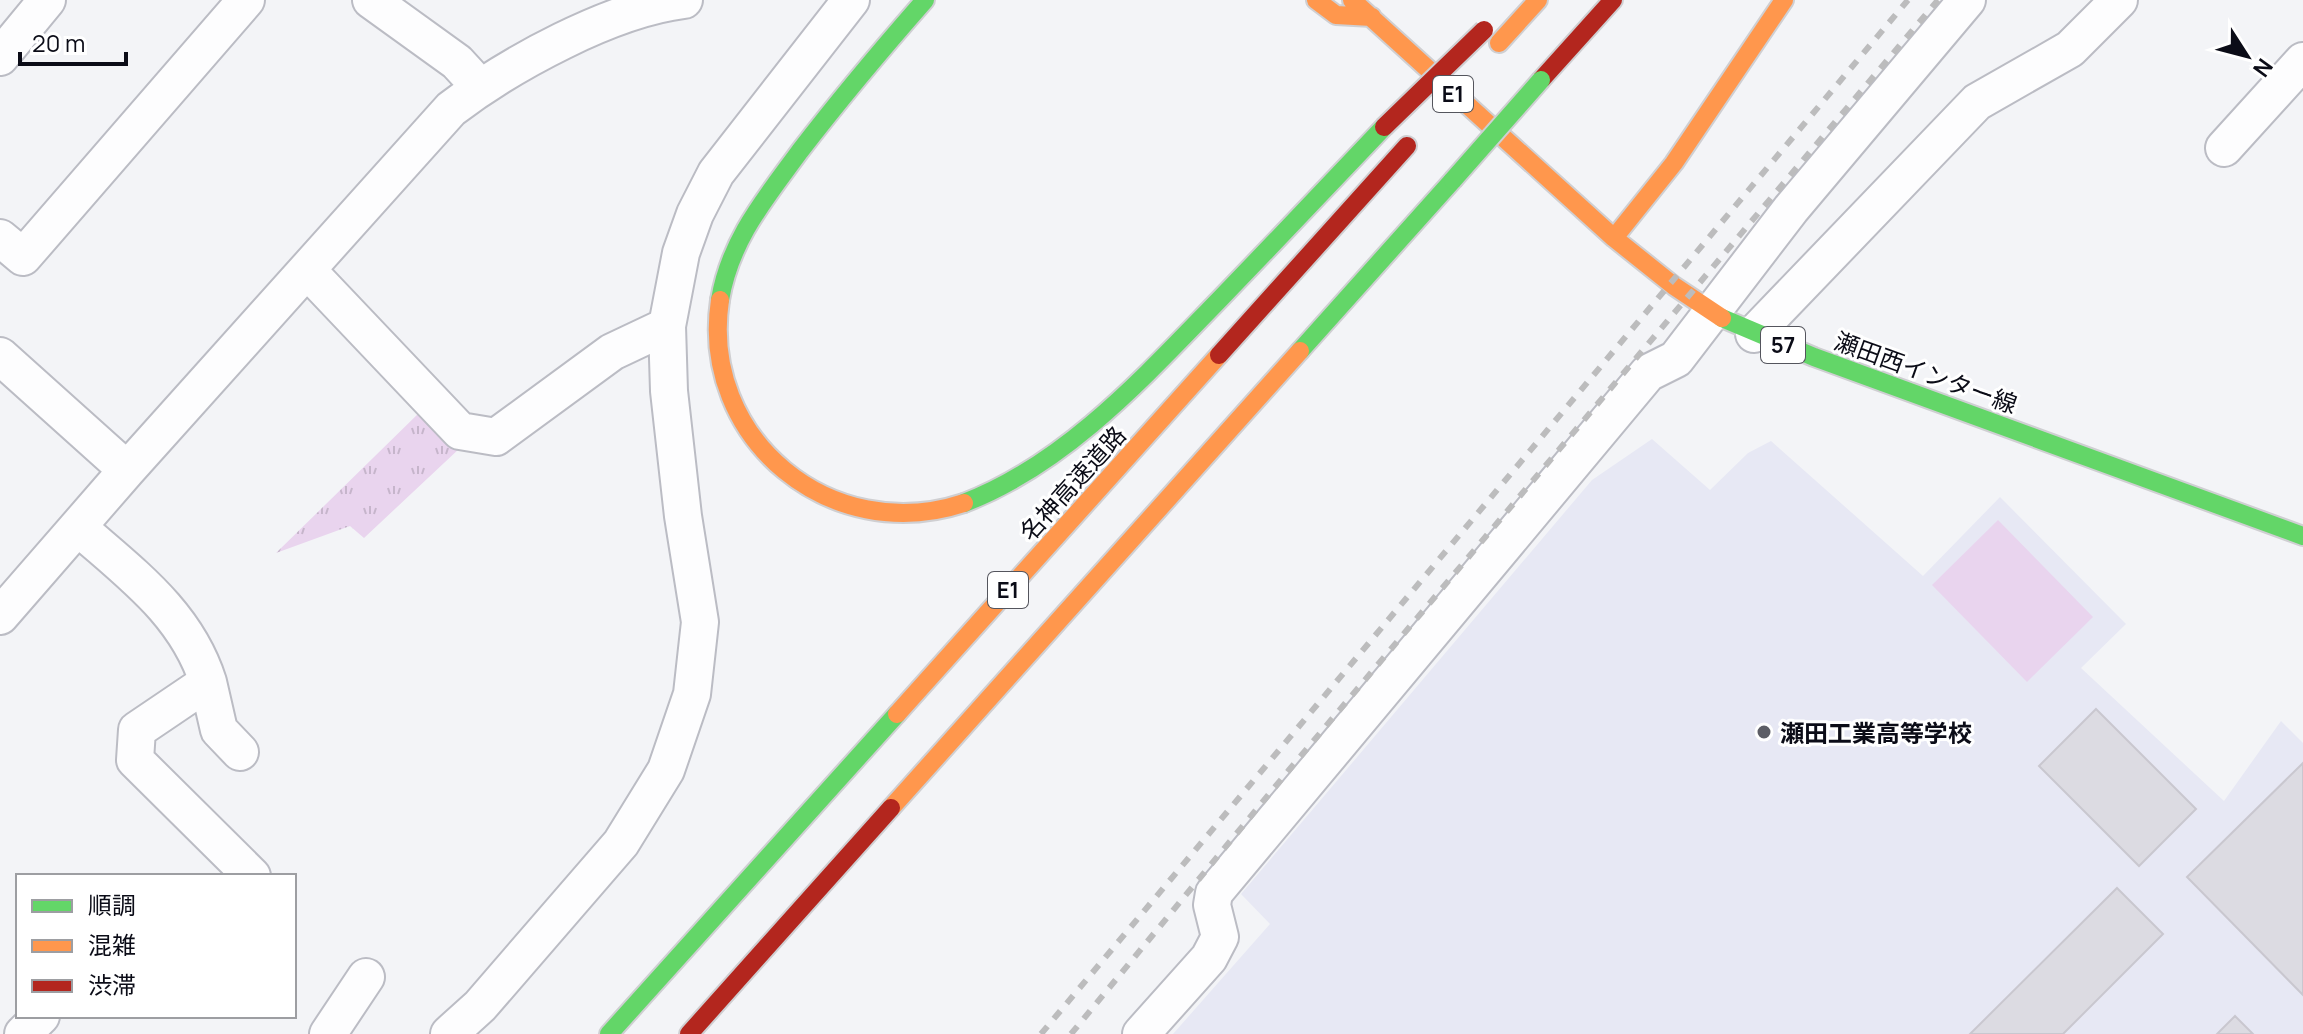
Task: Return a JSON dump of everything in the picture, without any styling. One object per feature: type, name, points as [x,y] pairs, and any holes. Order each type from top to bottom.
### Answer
[{"type":"main road","points":[[925,0],[824,120],[754,212],[734,252],[721,298],[715,347],[726,392],[740,422],[759,449],[786,473],[814,493],[854,508],[920,513],[978,498],[1042,461],[1124,395],[1216,304],[1384,127],[1516,0]]},
{"type":"main road","points":[[1316,0],[1336,15],[1370,6]]},
{"type":"main road","points":[[1494,48],[1538,0]]},
{"type":"main road","name":"E1","points":[[689,1034],[1613,0]]},
{"type":"main road","points":[[1614,238],[1674,163],[1784,0]]},
{"type":"main road","name":"瀬田西インター線","points":[[1370,6],[1614,238],[1656,274],[1712,312],[1754,334],[2303,536]]},
{"type":"main road","name":"E1","points":[[1438,111],[1469,77]]},
{"type":"main road","name":"名神高速道路","points":[[609,1034],[1412,140]]},
{"type":"street","points":[[0,57],[47,0]]},
{"type":"street","points":[[0,238],[23,257],[246,0]]},
{"type":"street","points":[[0,616],[451,109],[480,87],[601,22],[684,0]]},
{"type":"street","points":[[451,1033],[480,1006],[621,843],[666,770],[692,694],[700,622],[683,516],[669,391],[667,326],[681,253],[695,214],[716,173],[850,0]]},
{"type":"street","points":[[1141,1034],[1209,958],[1220,937],[1212,905],[1214,893],[1648,373],[1676,359],[1791,209],[1967,0]]},
{"type":"street","points":[[1754,334],[1977,102],[2070,49],[2119,0]]},
{"type":"street","points":[[393,6],[457,62],[480,87]]},
{"type":"street","points":[[2224,148],[2303,61]]},
{"type":"street","points":[[308,271],[460,431],[496,437],[612,352],[667,326]]},
{"type":"street","points":[[2,362],[127,470]]},
{"type":"street","points":[[79,528],[160,599],[199,654],[219,730],[240,752]]},
{"type":"street","points":[[208,682],[137,730],[135,760],[250,874]]},
{"type":"street","points":[[328,1034],[366,977]]},
{"type":"street","points":[[23,1034],[39,1018]]},
{"type":"shaded area","name":"瀬田工業高等学校","points":[[1652,439],[1710,490],[1748,453],[1771,441],[1923,576],[2000,497],[2126,624],[2081,668],[2224,801],[2281,721],[2303,743],[2303,1034],[1173,1034],[1270,924],[1241,894],[1592,480]]},
{"type":"green space","points":[[422,410],[460,448],[364,538],[350,526],[276,553]]},
{"type":"green space","points":[[1998,520],[2093,617],[2027,682],[1932,585]]},
{"type":"building","points":[[2096,709],[2196,809],[2139,866],[2039,766]]},
{"type":"building","points":[[2303,763],[2303,995],[2187,877]]},
{"type":"building","points":[[2117,888],[2163,934],[2063,1034],[1970,1034]]},
{"type":"building","points":[[2235,1016],[2253,1034],[2217,1034]]},
{"type":"railway","points":[[1041,1034],[1908,0]]},
{"type":"railway","points":[[1071,1034],[1289,770],[1938,0]]},
{"type":"traffic: fast","points":[[720,300],[740,239],[762,203],[830,112],[925,0]]},
{"type":"traffic: fast","points":[[1453,180],[1541,80]]},
{"type":"traffic: fast","points":[[964,503],[1036,466],[1102,415],[1192,328],[1384,127]]},
{"type":"traffic: fast","points":[[1300,351],[1453,180]]},
{"type":"traffic: fast","points":[[1722,318],[1814,357],[2303,536]]},
{"type":"traffic: fast","points":[[609,1034],[897,714]]},
{"type":"traffic: slow","points":[[1316,0],[1336,15],[1372,17]]},
{"type":"traffic: slow","points":[[1352,0],[1614,238],[1674,286],[1722,318]]},
{"type":"traffic: slow","points":[[1499,43],[1538,0]]},
{"type":"traffic: slow","points":[[1614,238],[1674,163],[1784,0]]},
{"type":"traffic: slow","points":[[720,300],[719,350],[731,397],[753,437],[784,470],[823,495],[867,509],[914,513],[964,503]]},
{"type":"traffic: slow","points":[[891,808],[1300,351]]},
{"type":"traffic: slow","points":[[897,714],[1219,355]]},
{"type":"traffic: jam","points":[[1541,80],[1613,0]]},
{"type":"traffic: jam","points":[[1384,127],[1484,30]]},
{"type":"traffic: jam","points":[[1219,355],[1407,146]]},
{"type":"traffic: jam","points":[[689,1034],[891,808]]},
{"type":"place","name":"瀬田工業高等学校","points":[[1764,732]]}]
